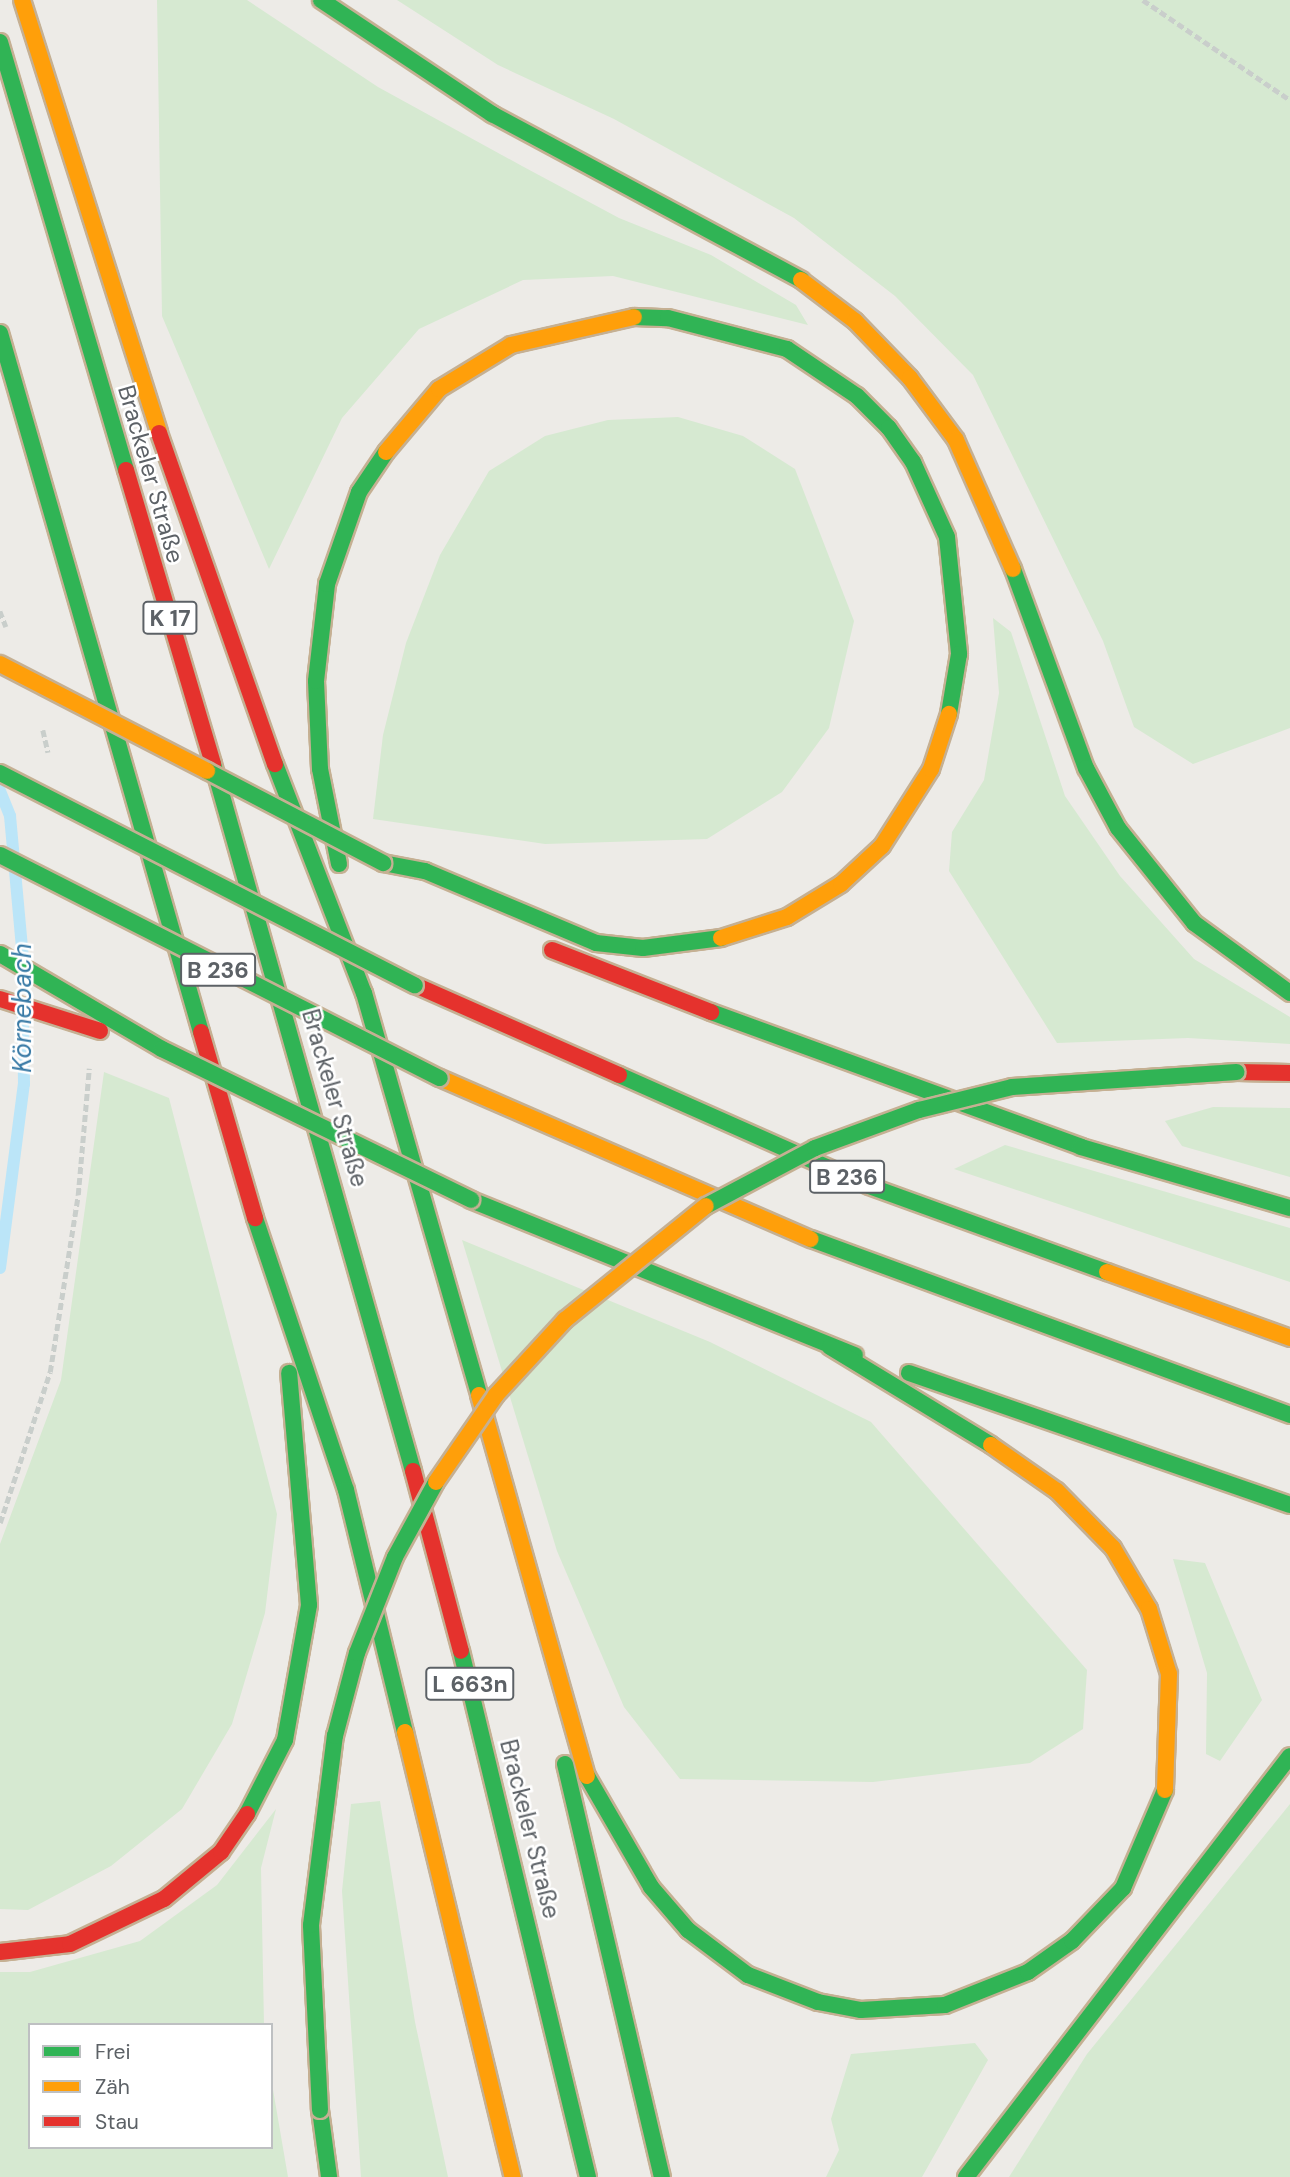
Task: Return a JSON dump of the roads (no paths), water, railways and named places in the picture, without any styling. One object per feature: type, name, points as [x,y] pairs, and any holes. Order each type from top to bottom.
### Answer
[{"type":"highway","points":[[22,0],[105,275],[261,726],[364,993]]},
{"type":"highway","points":[[321,0],[492,114],[789,271],[855,321],[910,377],[957,440],[989,503],[1086,768],[1118,828],[1194,923],[1290,993]]},
{"type":"highway","name":"Brackeler Straße","points":[[0,42],[340,1194],[474,1698],[588,2177]]},
{"type":"highway","points":[[383,863],[425,871],[596,943],[643,948],[723,938],[787,917],[841,884],[882,846],[931,769],[946,731],[959,654],[947,537],[913,462],[889,428],[857,396],[787,349],[708,323],[629,317],[511,345],[439,389],[409,418],[359,492],[327,584],[320,632],[320,769],[364,993],[555,1678],[590,1785],[651,1887],[717,1954],[785,1992],[861,2010],[904,2010],[985,1995],[1072,1941],[1123,1888],[1146,1845],[1171,1763],[1169,1674],[1149,1609],[1113,1548],[1057,1491],[953,1418],[830,1347]]},
{"type":"highway","points":[[0,332],[281,1309],[309,1605],[303,1665],[285,1740],[258,1798],[221,1852],[164,1899],[70,1944],[0,1952]]},
{"type":"highway","points":[[0,664],[383,863],[418,890]]},
{"type":"highway","name":"B 236","points":[[0,773],[415,985],[869,1186],[1290,1338]]},
{"type":"highway","name":"B 236","points":[[0,855],[440,1078],[822,1244],[1290,1415]]},
{"type":"highway","points":[[537,944],[900,1084],[1290,1208]]},
{"type":"highway","points":[[0,954],[105,1010],[162,1049],[471,1200],[830,1347],[1290,1504]]},
{"type":"highway","points":[[0,999],[162,1049]]},
{"type":"highway","points":[[329,2177],[320,2110],[311,1925],[335,1736],[357,1653],[395,1557],[436,1482],[496,1395],[565,1320],[633,1260],[711,1203],[815,1148],[919,1110],[1012,1087],[1237,1072],[1290,1073]]},
{"type":"highway","name":"L 663n","points":[[281,1309],[349,1503],[513,2177]]},
{"type":"highway","points":[[555,1678],[569,1791],[662,2177]]},
{"type":"highway","points":[[966,2177],[1290,1756]]},
{"type":"waterway","name":"Körnebach","points":[[0,791],[10,816],[23,959]]},
{"type":"waterway","name":"Körnebach","points":[[0,1268],[24,1084],[23,1013]]}]
